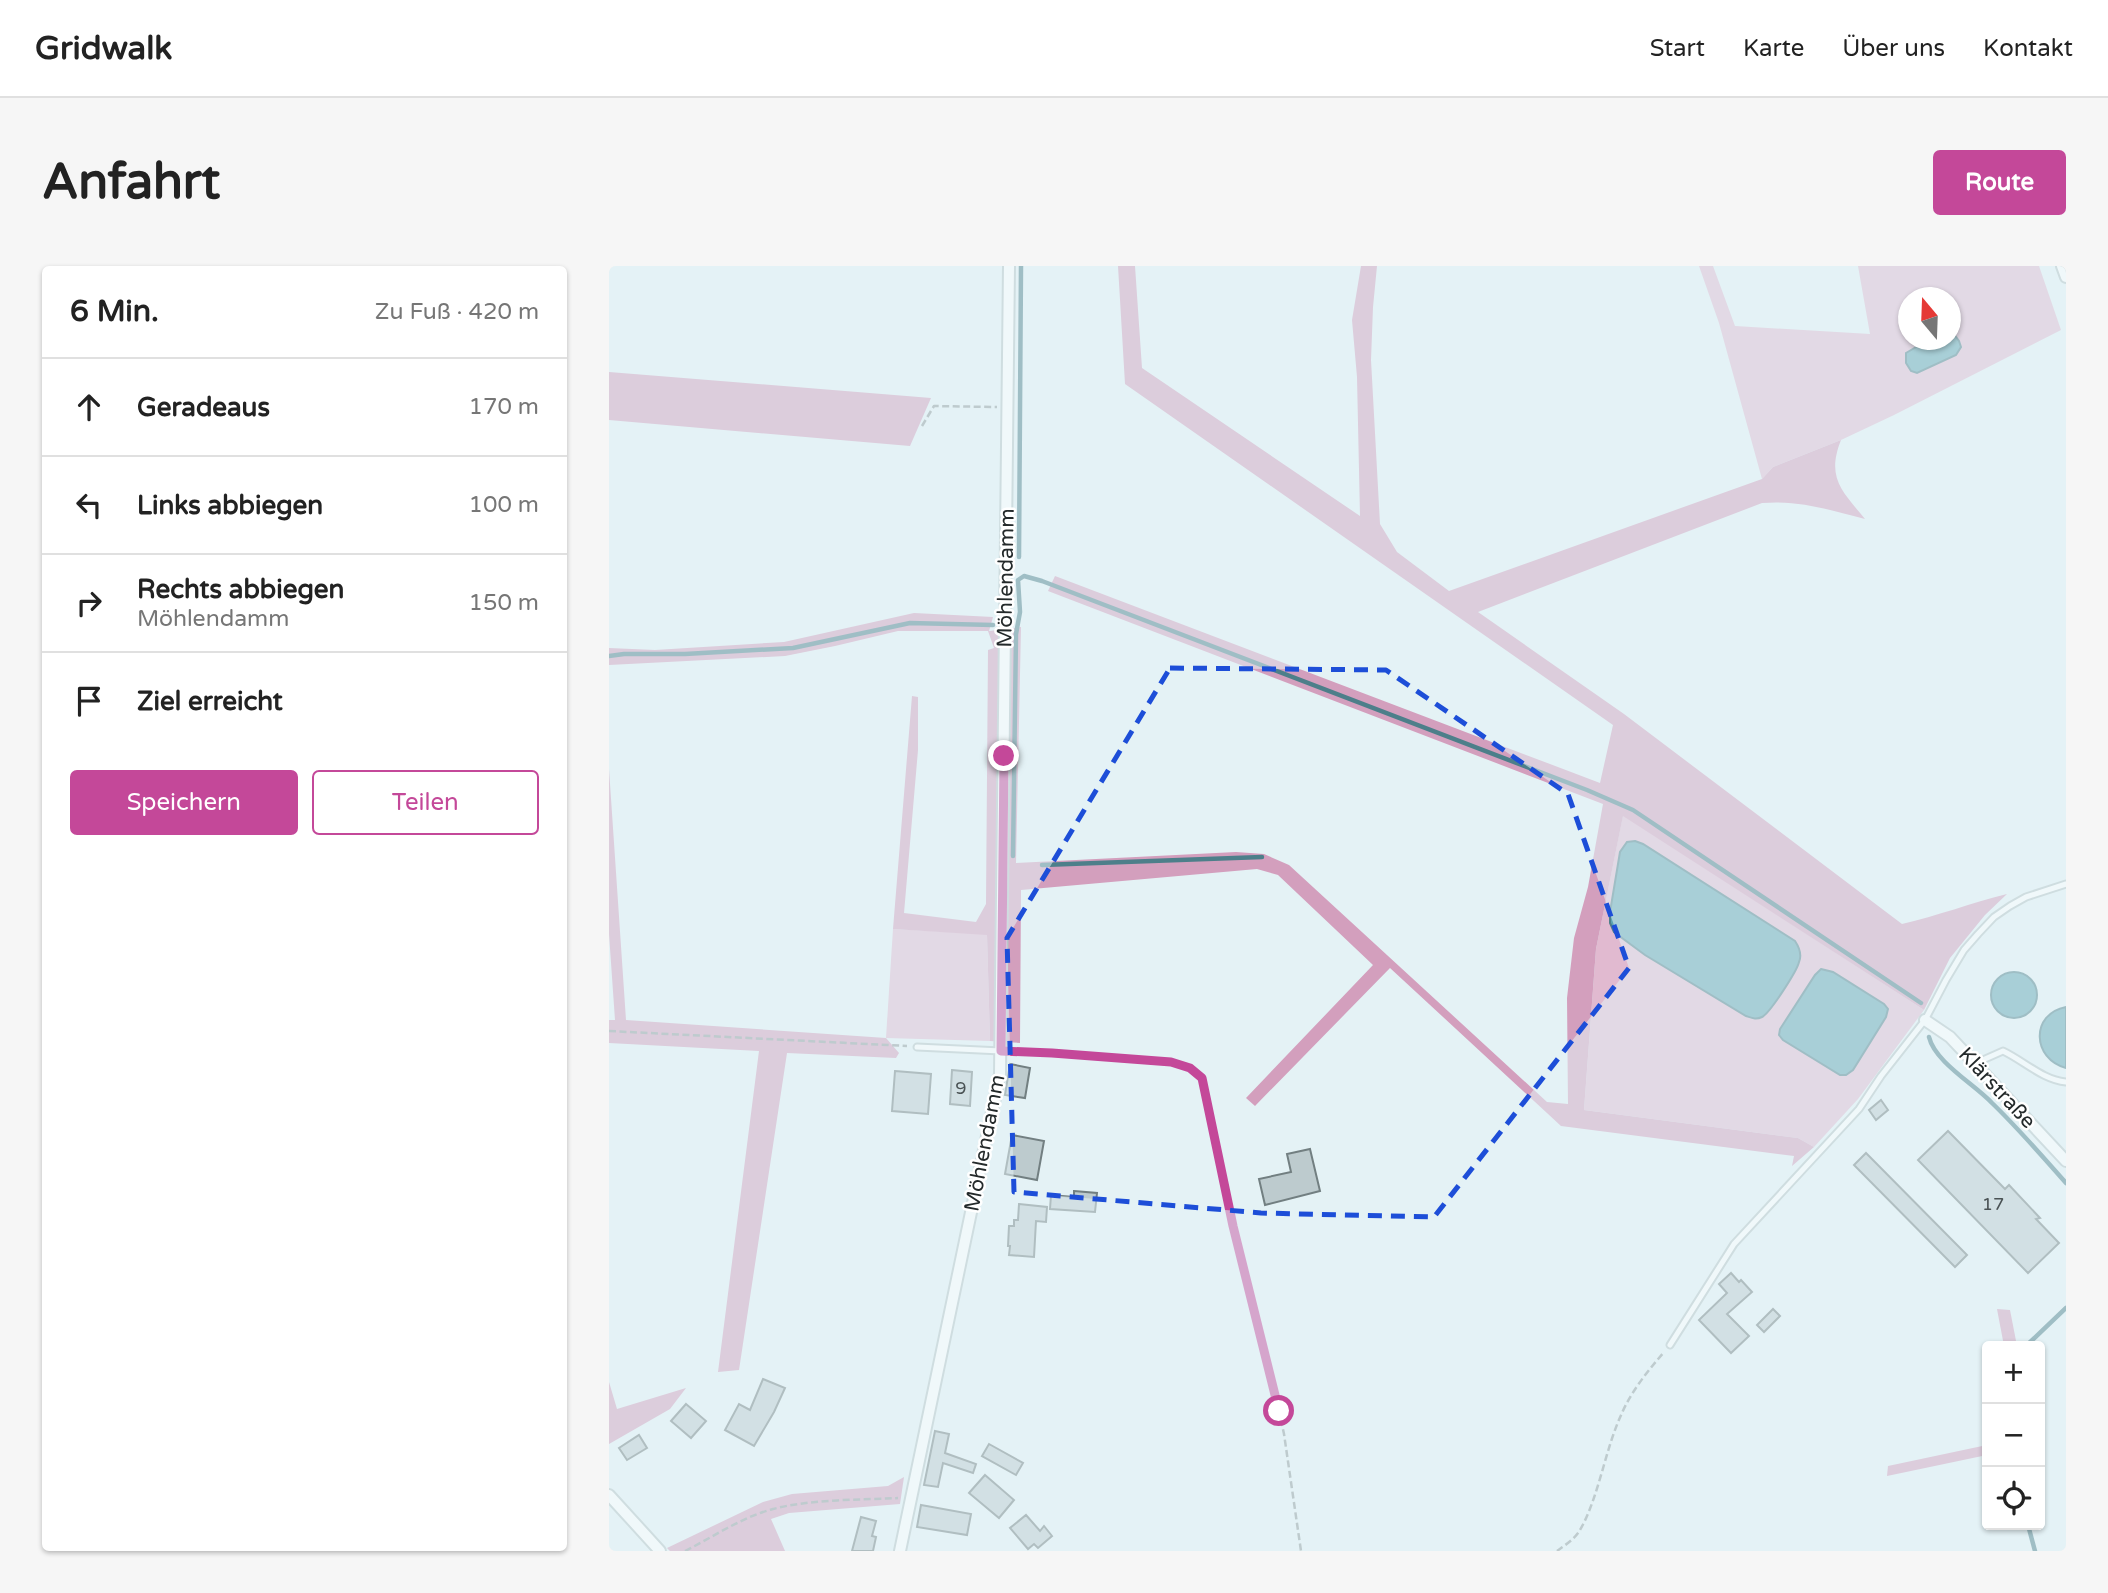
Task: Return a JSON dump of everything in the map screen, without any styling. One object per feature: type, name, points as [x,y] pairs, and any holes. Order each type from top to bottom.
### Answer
[{"type":"street","name":"Möhlendamm","points":[[900,1551],[1000,1074],[1009,266]]},
{"type":"street","points":[[2061,266],[2066,277]]},
{"type":"street","name":"Klärstraße","points":[[1925,1020],[1950,1037],[2066,1161]]},
{"type":"street","points":[[609,1495],[660,1551]]},
{"type":"lane","points":[[1670,1345],[1734,1244],[1859,1109],[1925,1020],[1964,950],[1994,917],[2026,897],[2066,884]]},
{"type":"lane","points":[[917,1047],[1001,1051]]},
{"type":"lane","points":[[1975,1064],[2003,1051],[2052,1081],[2066,1082]]},
{"type":"path","points":[[922,426],[935,406],[1008,407]]},
{"type":"path","points":[[609,1031],[917,1047]]},
{"type":"path","points":[[1001,1051],[1171,1062],[1190,1068],[1202,1078],[1233,1226],[1284,1434],[1301,1551]]},
{"type":"path","points":[[1556,1551],[1580,1531],[1622,1413],[1633,1392],[1670,1345]]},
{"type":"path","points":[[685,1551],[772,1509],[793,1505],[910,1497]]},
{"type":"highlighted area","points":[[1170,668],[1386,670],[1568,794],[1629,968],[1434,1217],[1261,1213],[1014,1192],[1007,938]]},
{"type":"shaded area","points":[[1118,266],[1135,266],[1142,368],[1360,516],[1357,377],[1352,320],[1361,266],[1377,266],[1371,360],[1380,524],[1397,552],[1449,591],[1762,479],[1773,467],[1841,440],[1835,464],[1836,474],[1843,492],[1865,519],[1802,504],[1762,503],[1478,612],[1624,714],[1902,924],[2007,894],[1985,915],[1950,958],[1924,1010],[1623,816],[1596,949],[1584,1110],[1798,1138],[1814,1147],[1792,1166],[1794,1156],[1561,1126],[1390,968],[1255,1106],[1246,1098],[1373,965],[1278,875],[1257,869],[1021,890],[1020,1043],[990,1041],[987,935],[893,929],[912,696],[918,697],[918,750],[904,913],[976,922],[986,904],[988,650],[994,648],[988,631],[898,631],[785,656],[609,665],[609,648],[655,650],[784,642],[914,613],[993,617],[989,631],[1021,627],[1016,863],[1236,852],[1264,854],[1289,865],[1547,1102],[1568,1104],[1567,998],[1574,938],[1588,887],[1603,804],[1048,591],[1055,576],[1600,783],[1613,725],[1125,384]]},
{"type":"shaded area","points":[[1699,266],[1713,266],[1735,326],[1870,334],[1858,266],[2039,266],[2061,330],[1894,415],[1773,467],[1762,479],[1719,323]]},
{"type":"shaded area","points":[[609,372],[931,398],[910,446],[609,420]]},
{"type":"shaded area","points":[[609,769],[626,1020],[886,1038],[899,1053],[896,1058],[787,1053],[739,1370],[718,1372],[759,1051],[609,1043],[609,1020],[615,1020],[609,934]]},
{"type":"shaded area","points":[[1623,815],[1924,1010],[1858,1099],[1814,1147],[1798,1138],[1584,1110],[1596,949]]},
{"type":"shaded area","points":[[893,929],[987,934],[990,1041],[886,1038]]},
{"type":"shaded area","points":[[1997,1309],[2010,1310],[2016,1341],[2003,1341]]},
{"type":"shaded area","points":[[609,1382],[617,1409],[686,1388],[670,1409],[609,1444]]},
{"type":"shaded area","points":[[1982,1446],[1982,1456],[1887,1476],[1888,1466]]},
{"type":"shaded area","points":[[904,1477],[900,1504],[789,1513],[771,1519],[785,1551],[670,1551],[667,1548],[763,1502],[792,1494],[888,1486]]},
{"type":"water","points":[[1911,350],[1959,350],[1956,355],[1917,373],[1911,371],[1906,363],[1906,353]]},
{"type":"water","points":[[1635,841],[1795,941],[1800,954],[1797,967],[1777,1000],[1762,1017],[1756,1019],[1746,1016],[1645,955],[1614,932],[1610,923],[1610,912],[1620,852],[1627,842]]},
{"type":"water","points":[[1821,969],[1833,972],[1888,1009],[1886,1017],[1853,1070],[1846,1075],[1840,1075],[1779,1035],[1780,1029]]},
{"type":"water","points":[[2014,972],[2030,979],[2037,995],[2030,1011],[2014,1018],[1998,1011],[1991,995],[1998,979]]},
{"type":"water","points":[[2066,1007],[2066,1068],[2047,1056],[2040,1037],[2046,1018],[2054,1011]]},
{"type":"building","points":[[1010,1064],[1030,1068],[1025,1098],[1005,1095]]},
{"type":"building","points":[[952,1070],[972,1072],[970,1106],[950,1104]]},
{"type":"building","points":[[895,1071],[931,1074],[928,1114],[892,1111]]},
{"type":"building","points":[[1881,1100],[1888,1110],[1876,1120],[1869,1110]]},
{"type":"building","points":[[1948,1131],[2005,1189],[2009,1185],[2059,1243],[2028,1273],[1918,1160]]},
{"type":"building","points":[[1012,1135],[1044,1141],[1037,1180],[1005,1174]]},
{"type":"building","points":[[1310,1149],[1320,1191],[1265,1205],[1259,1179],[1291,1172],[1287,1154]]},
{"type":"building","points":[[1866,1153],[1967,1255],[1955,1267],[1854,1165]]},
{"type":"building","points":[[1074,1191],[1097,1193],[1095,1212],[1050,1209],[1051,1195],[1074,1197]]},
{"type":"building","points":[[1019,1204],[1047,1207],[1046,1222],[1036,1221],[1034,1257],[1009,1255],[1009,1226],[1014,1226],[1014,1220],[1018,1220]]},
{"type":"building","points":[[1731,1273],[1752,1292],[1727,1314],[1749,1336],[1731,1353],[1699,1320],[1727,1293],[1719,1284]]},
{"type":"building","points":[[1773,1309],[1780,1316],[1764,1332],[1757,1325]]},
{"type":"building","points":[[763,1379],[785,1388],[754,1446],[725,1430],[739,1404],[750,1410]]},
{"type":"building","points":[[686,1404],[706,1421],[691,1438],[671,1421]]},
{"type":"building","points":[[935,1431],[949,1434],[945,1453],[976,1464],[973,1473],[943,1463],[938,1487],[924,1485]]},
{"type":"building","points":[[639,1435],[647,1448],[627,1460],[619,1448]]},
{"type":"building","points":[[989,1444],[1023,1463],[1016,1475],[982,1456]]},
{"type":"building","points":[[985,1475],[1014,1500],[999,1518],[969,1493]]},
{"type":"building","points":[[921,1505],[971,1514],[967,1535],[917,1527]]},
{"type":"building","points":[[1026,1515],[1040,1531],[1044,1526],[1052,1536],[1038,1548],[1034,1544],[1028,1549],[1010,1528]]},
{"type":"building","points":[[861,1517],[876,1521],[872,1536],[876,1537],[873,1551],[852,1551]]},
{"type":"waterway","points":[[1019,557],[1021,266]]},
{"type":"waterway","points":[[1013,856],[1016,634],[1020,612],[1018,580],[1024,576],[1587,790],[1633,810],[1921,1003]]},
{"type":"waterway","points":[[609,656],[793,648],[910,623],[993,625]]},
{"type":"waterway","points":[[1042,865],[1262,857]]},
{"type":"waterway","points":[[1929,1037],[1947,1064],[2002,1113],[2066,1183]]},
{"type":"waterway","points":[[2031,1341],[2066,1308]]},
{"type":"waterway","points":[[2029,1530],[2035,1551]]},
{"type":"route","points":[[1004,756],[1001,1051],[1171,1062],[1190,1068],[1202,1078],[1233,1226],[1279,1411]]}]
